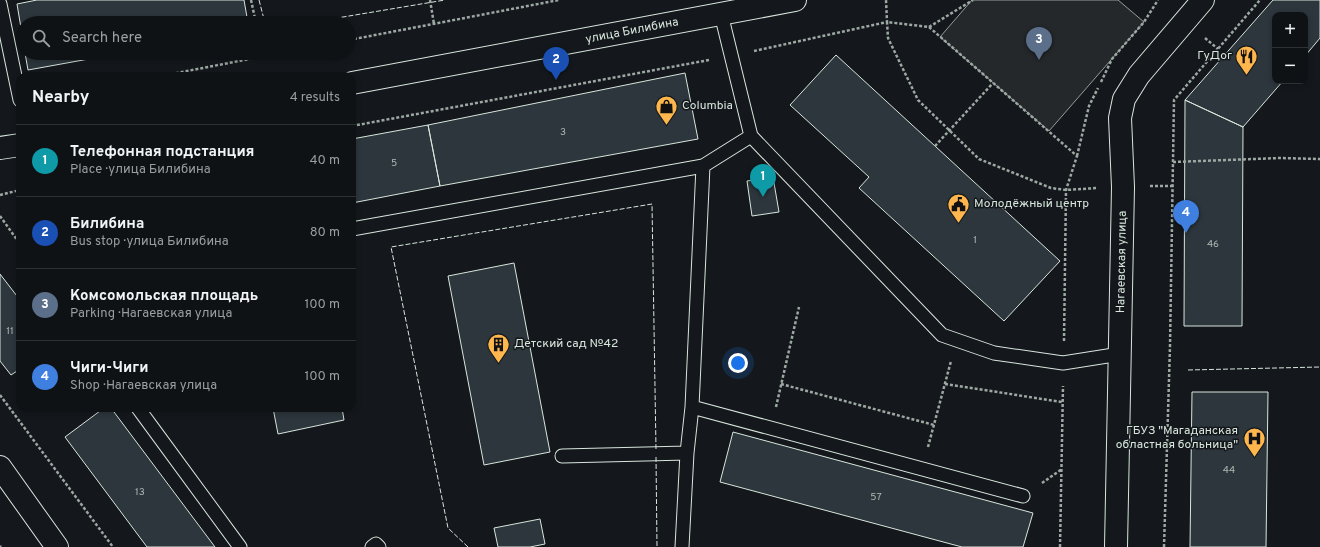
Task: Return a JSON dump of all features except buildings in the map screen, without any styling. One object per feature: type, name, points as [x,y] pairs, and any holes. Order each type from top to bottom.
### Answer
[{"type":"main road","name":"улица Билибина","points":[[356,82],[795,0]]},
{"type":"main road","name":"Нагаевская улица","points":[[1116,547],[1124,187],[1120,118],[1124,99],[1139,75],[1185,21],[1191,0]]},
{"type":"main road","points":[[1185,21],[1203,0]]},
{"type":"main road","points":[[0,148],[16,146]]},
{"type":"main road","points":[[0,467],[57,547]]},
{"type":"lane","points":[[0,4],[16,81]]},
{"type":"lane","points":[[721,14],[751,136],[942,335],[994,352],[1063,363],[1120,354]]},
{"type":"lane","points":[[356,228],[703,166],[751,136]]},
{"type":"lane","points":[[682,547],[692,407],[703,166]]},
{"type":"lane","points":[[692,407],[1023,496]]},
{"type":"lane","points":[[141,412],[240,547]]},
{"type":"lane","points":[[562,456],[688,453]]},
{"type":"lane","points":[[372,547],[376,544],[379,547]]},
{"type":"path","points":[[251,0],[254,16]]},
{"type":"path","points":[[430,0],[434,24]]},
{"type":"path","points":[[356,39],[559,0]]},
{"type":"path","points":[[886,0],[888,38],[918,100],[979,159],[1051,188],[1066,190],[1077,156],[1089,106]]},
{"type":"path","points":[[929,26],[972,0]]},
{"type":"path","points":[[1164,547],[1170,346],[1174,100],[1260,0]]},
{"type":"path","points":[[356,125],[732,56],[887,22],[929,26],[1077,156]]},
{"type":"path","points":[[180,72],[238,60]]},
{"type":"path","points":[[935,146],[993,83]]},
{"type":"path","points":[[1172,162],[1281,158],[1320,159]]},
{"type":"path","points":[[0,195],[16,191]]},
{"type":"path","points":[[0,216],[16,238]]},
{"type":"path","points":[[771,429],[799,307]]},
{"type":"path","points":[[922,469],[957,340]]},
{"type":"path","points":[[781,384],[934,425]]},
{"type":"path","points":[[945,384],[1062,402]]},
{"type":"path","points":[[0,395],[113,547]]},
{"type":"shaded area","points":[[972,0],[1118,0],[1144,22],[1049,131],[940,37]]},
{"type":"fence","points":[[259,0],[263,16]]},
{"type":"fence","points":[[349,16],[445,0]]},
{"type":"fence","points":[[468,547],[448,528],[391,247],[652,204],[656,449]]},
{"type":"fence","points":[[1188,370],[1320,367]]},
{"type":"fence","points":[[656,457],[657,547]]},
{"type":"place","name":"Комсомольская площадь","points":[[1039,60]]},
{"type":"place","name":"ГуДог","points":[[1247,76]]},
{"type":"place","name":"Билибина","points":[[556,80]]},
{"type":"place","name":"Columbia","points":[[667,126]]},
{"type":"place","name":"Телефонная подстанция","points":[[763,197]]},
{"type":"place","name":"Молодёжный центр","points":[[959,224]]},
{"type":"place","name":"Чиги-Чиги","points":[[1186,233]]},
{"type":"place","name":"Детский сад №42","points":[[499,364]]},
{"type":"place","name":"ГБУЗ \"Магаданская областная больница\"","points":[[1254,458]]}]
